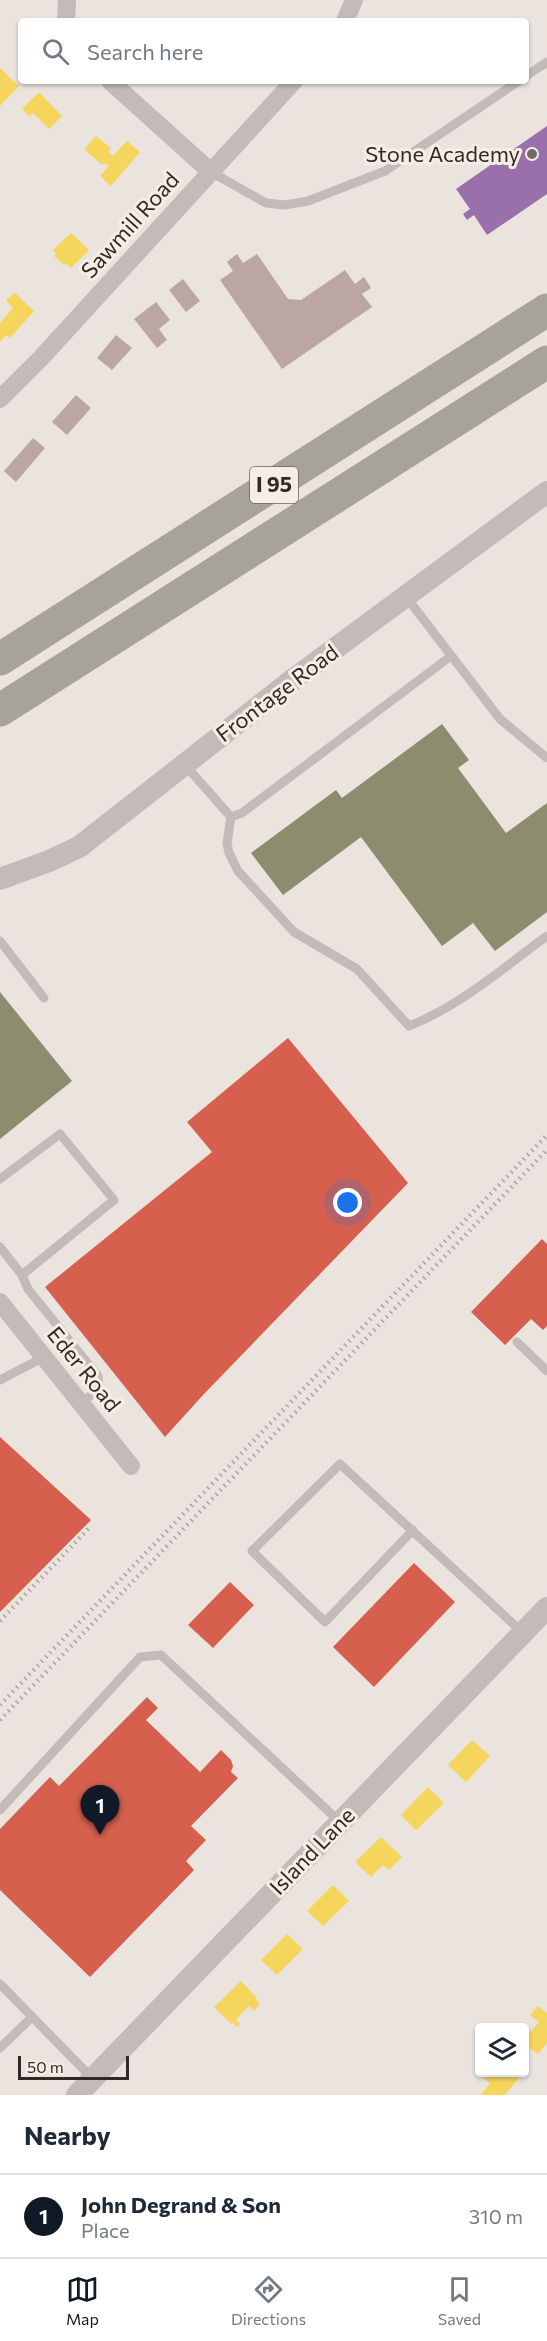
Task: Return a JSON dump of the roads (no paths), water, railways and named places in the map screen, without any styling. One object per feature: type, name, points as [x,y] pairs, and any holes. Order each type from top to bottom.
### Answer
[{"type":"highway","name":"I 95","points":[[0,659],[547,310]]},
{"type":"highway","name":"I 95","points":[[0,710],[547,362]]},
{"type":"street","points":[[66,18],[67,0]]},
{"type":"street","points":[[346,18],[354,0]]},
{"type":"street","points":[[113,84],[211,172]]},
{"type":"street","name":"Sawmill Road","points":[[0,399],[41,358],[291,84]]},
{"type":"street","name":"Frontage Road","points":[[0,879],[49,861],[78,847],[295,678],[407,598],[547,492]]},
{"type":"street","name":"Eder Road","points":[[0,1302],[130,1466]]},
{"type":"street","name":"Island Lane","points":[[85,2087],[547,1608]]},
{"type":"lane","points":[[529,74],[547,62]]},
{"type":"lane","points":[[211,172],[266,203],[285,205],[308,201],[385,171],[515,84]]},
{"type":"lane","points":[[407,598],[500,719],[547,758]]},
{"type":"lane","points":[[231,817],[242,813],[451,656]]},
{"type":"lane","points":[[185,764],[231,817],[227,843],[238,871],[294,932],[357,969],[409,1026],[430,1018],[471,992],[547,936]]},
{"type":"lane","points":[[0,941],[44,998]]},
{"type":"lane","points":[[0,1179],[60,1134],[114,1200],[22,1275]]},
{"type":"lane","points":[[0,1247],[22,1275],[28,1289],[98,1376],[99,1388],[81,1404]]},
{"type":"lane","points":[[517,1342],[547,1371]]},
{"type":"lane","points":[[0,1380],[44,1357]]},
{"type":"lane","points":[[413,1530],[325,1622],[252,1551],[340,1464],[413,1530],[523,1632]]},
{"type":"lane","points":[[0,1810],[140,1657],[161,1656],[340,1822]]},
{"type":"lane","points":[[0,1984],[32,2017],[85,2087]]},
{"type":"lane","points":[[0,2048],[32,2017]]},
{"type":"railway","points":[[0,1705],[547,1135]]},
{"type":"railway","points":[[0,1720],[547,1150]]},
{"type":"railway","points":[[0,1621],[91,1526]]},
{"type":"place","name":"Stone Academy","points":[[532,154]]},
{"type":"place","name":"John Degrand & Son","points":[[100,1835]]}]
